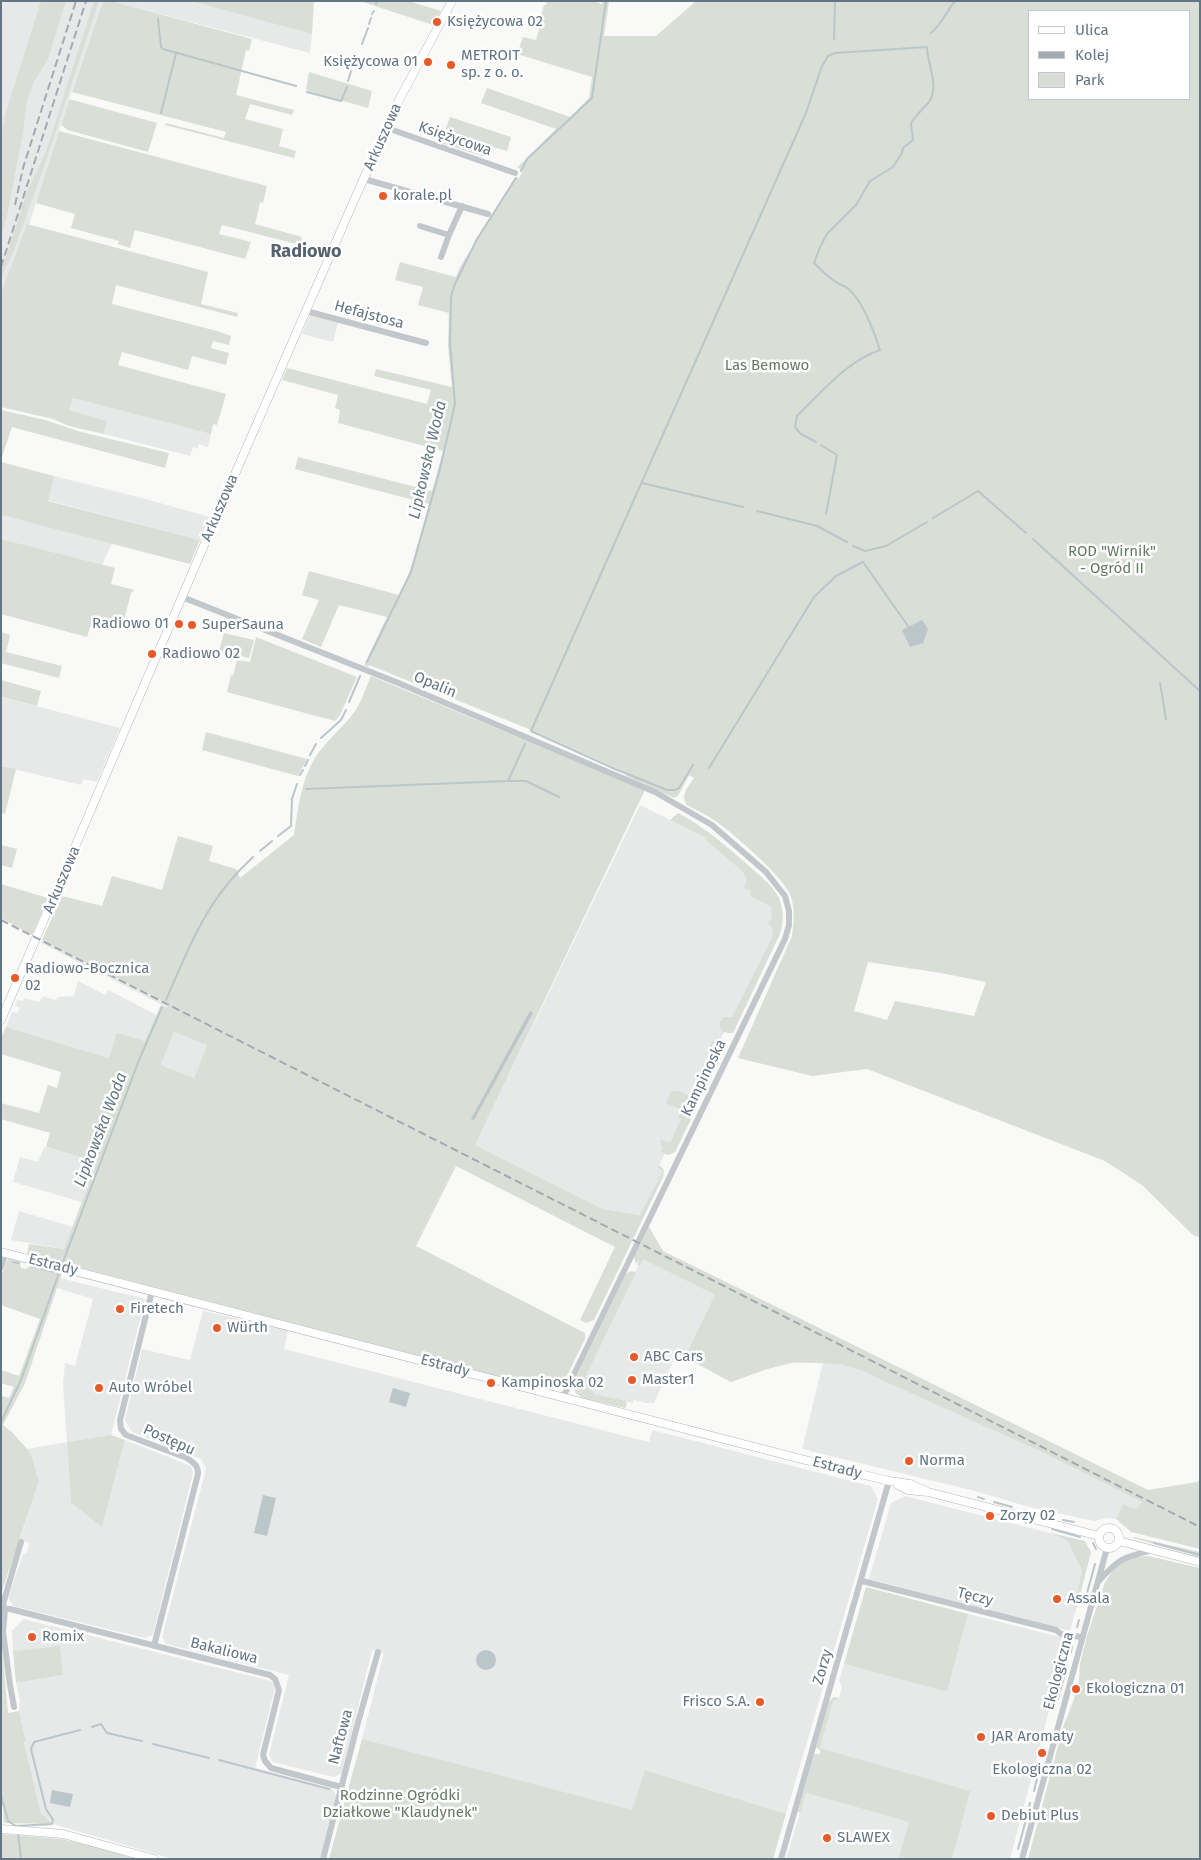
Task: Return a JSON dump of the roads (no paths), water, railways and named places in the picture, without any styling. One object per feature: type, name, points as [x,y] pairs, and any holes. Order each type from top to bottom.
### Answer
[{"type":"main road","name":"Arkuszowa","points":[[1,1020],[364,179],[406,88],[452,1]]},
{"type":"main road","name":"Estrady","points":[[4,1253],[889,1481],[908,1490],[928,1492],[1099,1536]]},
{"type":"main road","points":[[1111,1528],[1118,1533],[1119,1541],[1115,1546],[1107,1548],[1100,1543],[1099,1536],[1104,1530],[1111,1528]]},
{"type":"main road","points":[[1119,1541],[1200,1562]]},
{"type":"main road","points":[[1,1829],[63,1834],[140,1857],[154,1859]]},
{"type":"street","name":"Księżycowa","points":[[387,128],[515,173]]},
{"type":"street","points":[[364,179],[488,214]]},
{"type":"street","points":[[441,257],[462,206]]},
{"type":"street","points":[[420,226],[449,234]]},
{"type":"street","name":"Hefajstosa","points":[[306,312],[426,343]]},
{"type":"street","name":"Opalin","points":[[182,597],[524,736],[655,792],[676,804]]},
{"type":"street","name":"Kampinoska","points":[[563,1397],[781,948],[789,925],[789,911],[785,896],[766,872],[712,825],[676,804]]},
{"type":"street","points":[[1,1267],[4,1253]]},
{"type":"street","name":"Postępu","points":[[152,1291],[120,1425],[126,1435],[187,1458],[198,1468],[154,1646]]},
{"type":"street","name":"Zorzy","points":[[781,1859],[862,1581],[889,1481]]},
{"type":"street","points":[[14,1707],[3,1632],[3,1604],[21,1542]]},
{"type":"street","name":"Ekologiczna","points":[[1022,1859],[1081,1637],[1107,1548]]},
{"type":"street","points":[[1097,1583],[1113,1565],[1124,1558],[1154,1550]]},
{"type":"street","name":"Tęczy","points":[[862,1581],[1050,1629],[1061,1634],[1081,1637]]},
{"type":"street","name":"Bakaliowa","points":[[4,1609],[273,1677],[278,1684],[279,1690],[263,1755],[265,1761],[271,1768],[341,1787]]},
{"type":"street","name":"Naftowa","points":[[323,1859],[378,1652]]},
{"type":"waterway","name":"Lipkowska Woda","points":[[521,171],[527,159],[592,98],[606,1]]},
{"type":"waterway","points":[[834,39],[835,1]]},
{"type":"waterway","points":[[931,33],[955,1]]},
{"type":"waterway","points":[[369,24],[371,18]]},
{"type":"waterway","points":[[158,19],[161,47],[163,49],[296,86]]},
{"type":"waterway","points":[[362,44],[368,28]]},
{"type":"waterway","points":[[693,765],[679,788],[667,790],[531,731],[806,113],[822,66],[828,56],[835,53],[927,47],[933,82],[932,96],[911,123],[913,140],[903,148],[893,167],[870,181],[856,205],[827,234],[814,263],[832,280],[852,292],[871,325],[880,350],[846,369],[797,416],[795,427],[801,434],[816,442]]},
{"type":"waterway","points":[[161,113],[176,53]]},
{"type":"waterway","points":[[348,81],[351,71]]},
{"type":"waterway","points":[[307,92],[341,101],[347,87]]},
{"type":"waterway","name":"Lipkowska Woda","points":[[367,662],[411,572],[439,473],[455,404],[450,342],[451,296],[477,239],[516,178]]},
{"type":"waterway","points":[[821,445],[837,455],[826,514]]},
{"type":"waterway","points":[[642,483],[743,507]]},
{"type":"waterway","points":[[933,518],[978,491],[1026,533]]},
{"type":"waterway","points":[[757,511],[817,526],[847,542]]},
{"type":"waterway","points":[[853,546],[865,551],[886,546],[927,522]]},
{"type":"waterway","points":[[1033,539],[1200,691]]},
{"type":"waterway","points":[[709,768],[814,597],[836,576],[863,562],[908,626]]},
{"type":"waterway","name":"Lipkowska Woda","points":[[349,702],[360,676]]},
{"type":"waterway","points":[[1160,683],[1166,719]]},
{"type":"waterway","name":"Lipkowska Woda","points":[[321,738],[341,720],[346,710]]},
{"type":"waterway","name":"Lipkowska Woda","points":[[310,755],[316,744]]},
{"type":"waterway","points":[[306,789],[508,781],[525,744]]},
{"type":"waterway","name":"Lipkowska Woda","points":[[305,766],[308,760]]},
{"type":"waterway","name":"Lipkowska Woda","points":[[300,775],[303,770]]},
{"type":"waterway","points":[[508,781],[526,781],[559,797]]},
{"type":"waterway","name":"Lipkowska Woda","points":[[278,836],[291,826],[292,799],[297,784]]},
{"type":"waterway","name":"Lipkowska Woda","points":[[260,851],[272,841]]},
{"type":"waterway","name":"Lipkowska Woda","points":[[166,1000],[194,937],[211,907],[233,877],[253,857]]},
{"type":"waterway","name":"Lipkowska Woda","points":[[63,1262],[139,1060],[162,1007]]},
{"type":"waterway","points":[[13,1262],[19,1263]]},
{"type":"waterway","name":"Lipkowska Woda","points":[[1,1422],[21,1380],[59,1273],[31,1266]]},
{"type":"waterway","points":[[978,1497],[984,1499]]},
{"type":"waterway","points":[[994,1502],[1012,1507]]},
{"type":"waterway","points":[[1024,1510],[1048,1516]]},
{"type":"waterway","points":[[1063,1520],[1074,1522]]},
{"type":"waterway","points":[[1026,1523],[1031,1523]]},
{"type":"waterway","points":[[1052,1529],[1080,1537]]},
{"type":"waterway","points":[[1093,1543],[1096,1549]]},
{"type":"waterway","points":[[1154,1543],[1200,1555]]},
{"type":"waterway","points":[[1084,1604],[1095,1564]]},
{"type":"waterway","points":[[1077,1627],[1079,1620]]},
{"type":"waterway","points":[[1071,1652],[1072,1646]]},
{"type":"waterway","points":[[1058,1699],[1067,1666]]},
{"type":"waterway","points":[[92,1727],[101,1724],[107,1733],[142,1741]]},
{"type":"waterway","points":[[1,1795],[8,1821],[16,1826],[52,1824],[53,1820],[46,1809],[31,1749],[34,1742],[80,1730]]},
{"type":"waterway","points":[[153,1744],[209,1758]]},
{"type":"waterway","points":[[219,1760],[329,1789]]},
{"type":"waterway","points":[[1034,1791],[1037,1779]]},
{"type":"waterway","points":[[1029,1807],[1030,1803]]},
{"type":"waterway","points":[[1018,1849],[1027,1816]]},
{"type":"waterway","name":"Lipkowska Woda","points":[[18,1833],[21,1859]]},
{"type":"railway","points":[[15,205],[23,168],[76,1]]},
{"type":"railway","points":[[1,267],[86,1]]},
{"type":"railway","points":[[1,920],[1200,1527]]},
{"type":"place","name":"Księżycowa 02","points":[[437,22]]},
{"type":"place","name":"Księżycowa 01","points":[[428,62]]},
{"type":"place","name":"METROIT sp. z o. o.","points":[[451,65]]},
{"type":"place","name":"korale.pl","points":[[383,196]]},
{"type":"place","name":"Radiowo 01","points":[[179,624]]},
{"type":"place","name":"SuperSauna","points":[[192,625]]},
{"type":"place","name":"Radiowo 02","points":[[152,654]]},
{"type":"place","name":"Radiowo-Bocznica 02","points":[[15,978]]},
{"type":"place","name":"Firetech","points":[[120,1309]]},
{"type":"place","name":"Würth","points":[[217,1328]]},
{"type":"place","name":"ABC Cars","points":[[634,1357]]},
{"type":"place","name":"Master1","points":[[632,1380]]},
{"type":"place","name":"Kampinoska 02","points":[[491,1383]]},
{"type":"place","name":"Auto Wróbel","points":[[99,1388]]},
{"type":"place","name":"Norma","points":[[909,1461]]},
{"type":"place","name":"Zorzy 02","points":[[990,1516]]},
{"type":"place","name":"Assala","points":[[1057,1599]]},
{"type":"place","name":"Romix","points":[[32,1637]]},
{"type":"place","name":"Ekologiczna 01","points":[[1076,1689]]},
{"type":"place","name":"Frisco S.A.","points":[[760,1702]]},
{"type":"place","name":"JAR Aromaty","points":[[981,1737]]},
{"type":"place","name":"Ekologiczna 02","points":[[1042,1753]]},
{"type":"place","name":"Debiut Plus","points":[[991,1816]]},
{"type":"place","name":"SLAWEX","points":[[827,1838]]},
{"type":"district","name":"Radiowo","points":[[306,252]]},
{"type":"park label","name":"Las Bemowo","points":[[767,366]]},
{"type":"park label","name":"ROD \"Wirnik\" - Ogród II","points":[[1112,560]]},
{"type":"park label","name":"Rodzinne Ogródki Działkowe \"Klaudynek\"","points":[[400,1804]]}]
